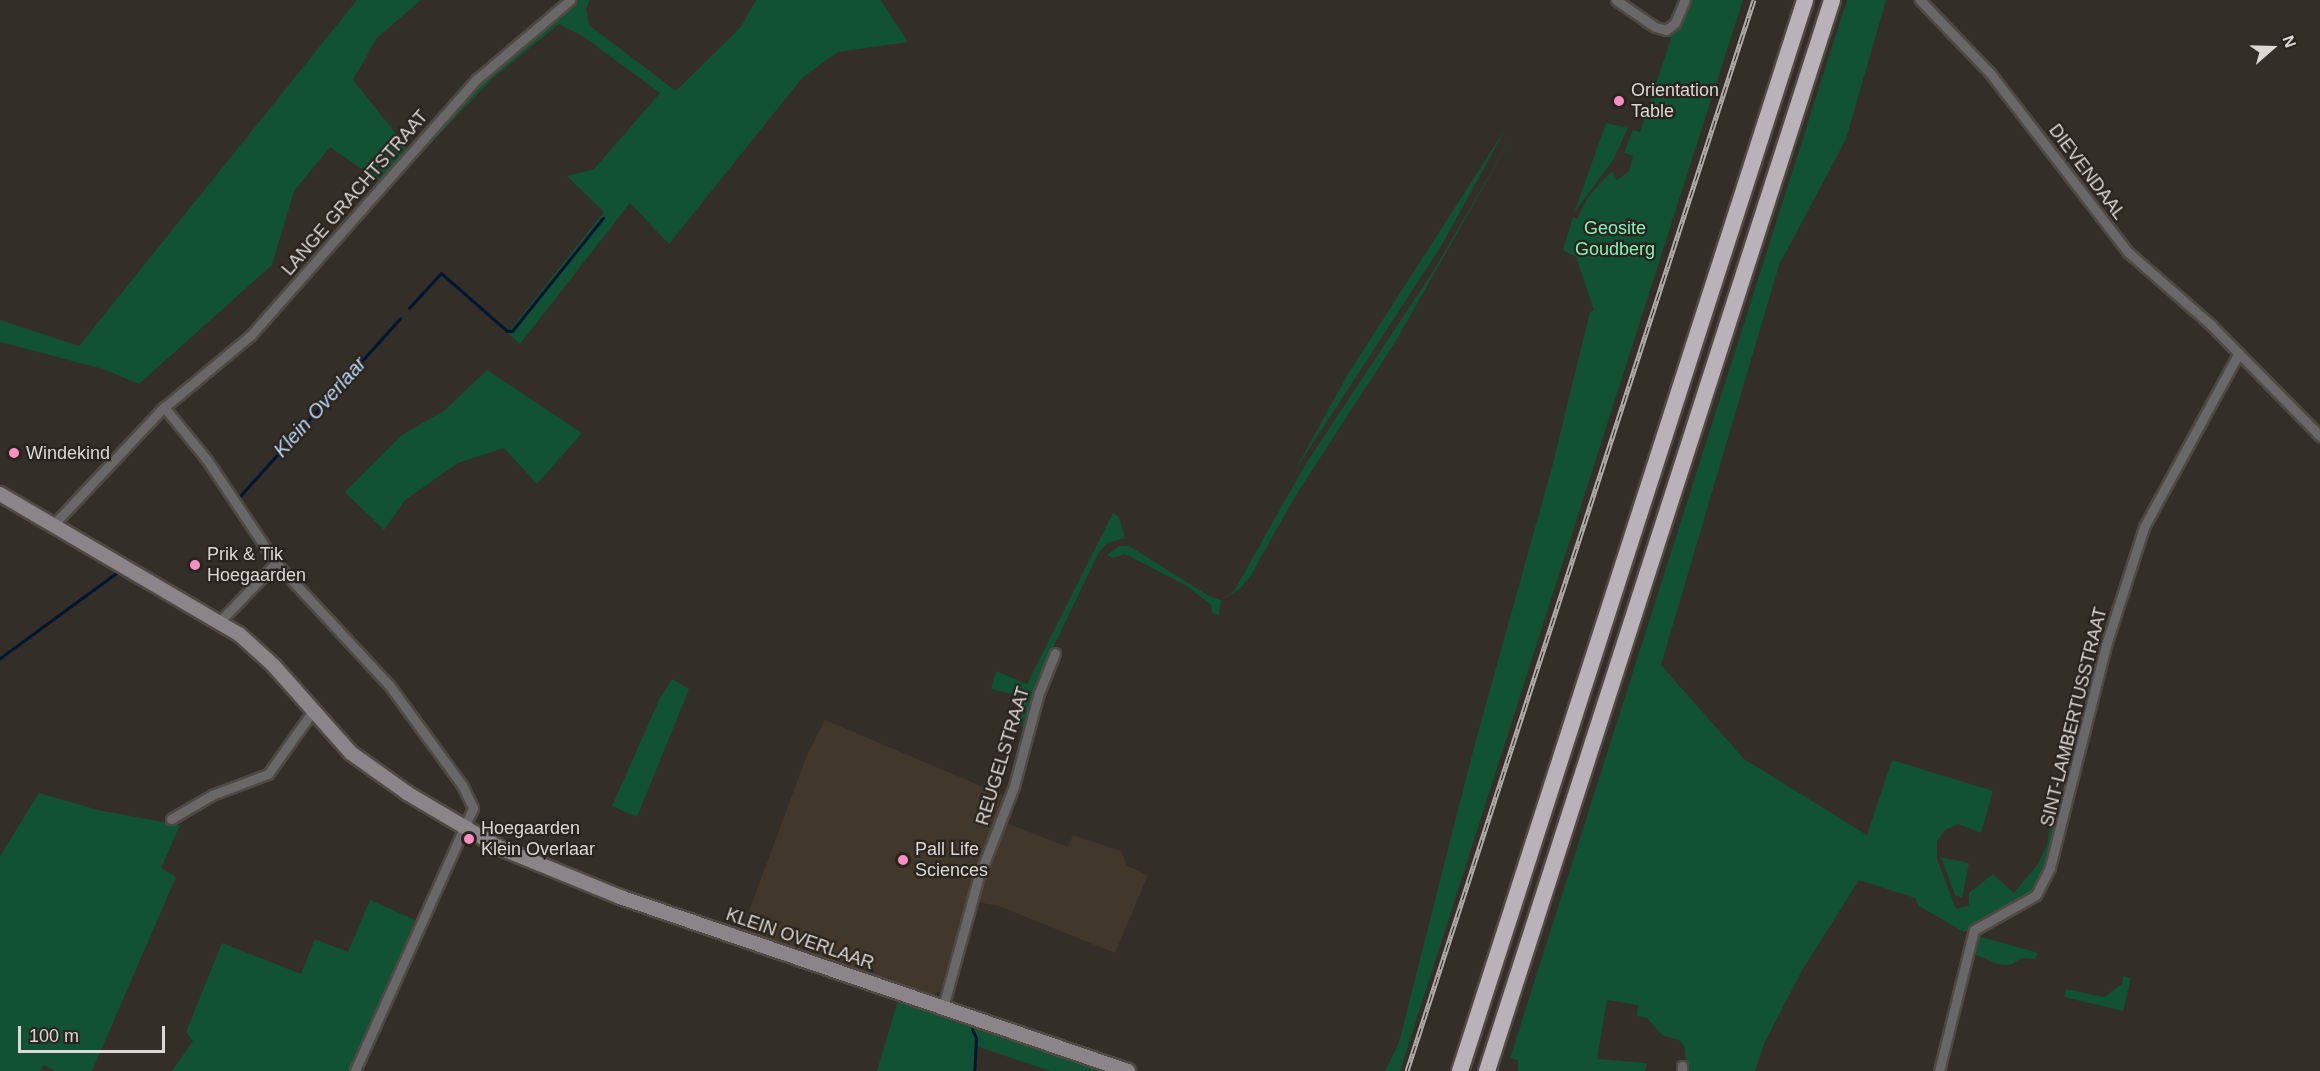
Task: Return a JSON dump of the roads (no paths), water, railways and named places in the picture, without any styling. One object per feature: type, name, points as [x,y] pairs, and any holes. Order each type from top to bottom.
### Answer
[{"type":"highway","points":[[1460,1071],[1805,0]]},
{"type":"highway","points":[[1487,1071],[1832,0]]},
{"type":"main road","name":"KLEIN OVERLAAR","points":[[0,494],[220,621],[274,666],[312,712],[351,753],[466,829],[574,881],[1128,1071]]},
{"type":"street","name":"LANGE GRACHTSTRAAT","points":[[54,524],[164,407],[251,335],[477,79],[570,0]]},
{"type":"street","points":[[1617,1],[1655,27],[1666,30],[1675,22],[1685,0]]},
{"type":"street","name":"DIEVENDAAL","points":[[1920,0],[1990,73],[2128,252],[2239,353],[2320,436]]},
{"type":"street","name":"SINT-LAMBERTUSSTRAAT","points":[[1939,1071],[1974,930],[2036,895],[2050,867],[2106,645],[2144,527],[2239,353]]},
{"type":"street","points":[[164,407],[207,460],[276,563],[368,658],[410,712],[471,801],[472,815],[466,829],[458,835],[355,1071]]},
{"type":"street","points":[[220,621],[276,563]]},
{"type":"street","name":"REUGELSTRAAT","points":[[944,1007],[978,879],[1014,786],[1039,693],[1054,653]]},
{"type":"street","points":[[171,819],[212,795],[268,774],[312,712]]},
{"type":"waterway","points":[[409,308],[441,273],[507,331],[512,331],[603,218]]},
{"type":"waterway","name":"Klein Overlaar","points":[[240,496],[400,318]]},
{"type":"waterway","name":"Klein Overlaar","points":[[0,658],[116,573]]},
{"type":"waterway","points":[[972,1029],[976,1038],[974,1071]]},
{"type":"railway","points":[[1407,1071],[1754,0]]},
{"type":"place","name":"Orientation Table","points":[[1619,101]]},
{"type":"place","name":"Windekind","points":[[14,453]]},
{"type":"place","name":"Prik & Tik Hoegaarden","points":[[195,565]]},
{"type":"place","name":"Hoegaarden Klein Overlaar","points":[[469,839]]},
{"type":"place","name":"Pall Life Sciences","points":[[903,860]]},
{"type":"park label","name":"Geosite Goudberg","points":[[1615,239]]}]
